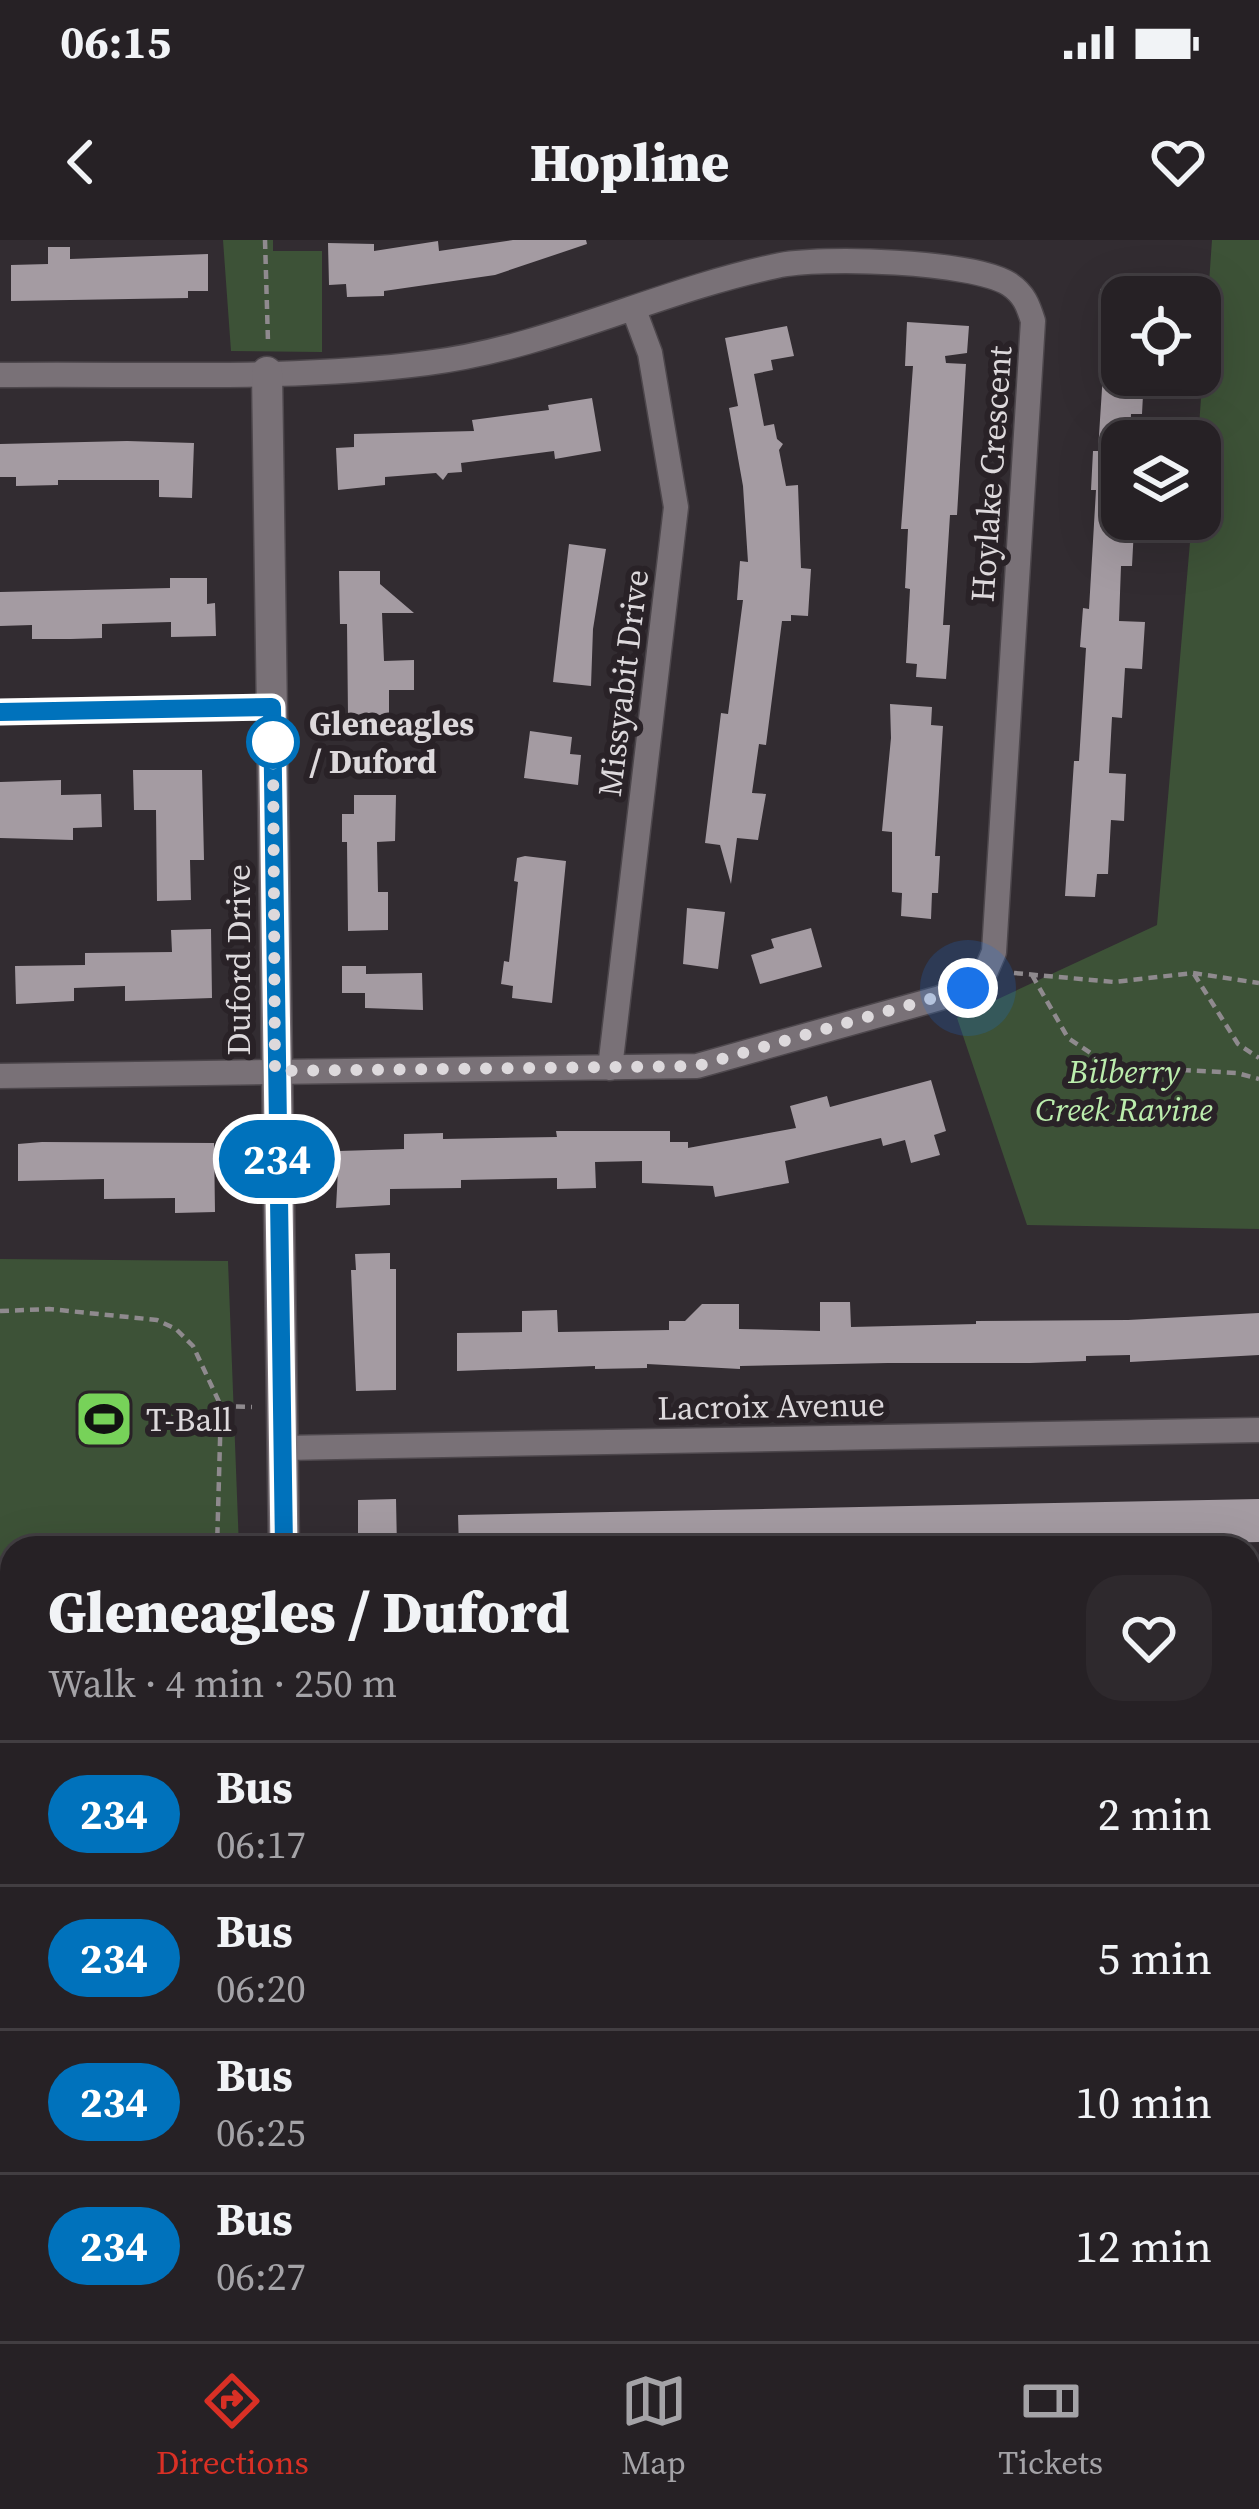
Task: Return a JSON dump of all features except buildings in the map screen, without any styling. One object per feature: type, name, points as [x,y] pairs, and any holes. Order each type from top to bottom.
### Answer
[{"type":"street","name":"Hoylake Crescent","points":[[0,375],[353,370],[430,363],[517,344],[782,264],[862,262],[998,278],[1025,297],[1033,321],[1033,350],[991,968]]},
{"type":"street","name":"Missyabit Drive","points":[[610,1068],[676,508],[650,353],[634,310]]},
{"type":"street","name":"Duford Drive","points":[[267,372],[284,1536]]},
{"type":"street","points":[[0,712],[272,707]]},
{"type":"street","points":[[0,1076],[697,1066],[940,998],[982,980],[991,968]]},
{"type":"street","name":"Lacroix Avenue","points":[[283,1448],[1259,1430]]},
{"type":"path","points":[[265,240],[267,372]]},
{"type":"path","points":[[991,968],[1114,982],[1193,973],[1259,983]]},
{"type":"path","points":[[1193,973],[1238,1044],[1259,1058]]},
{"type":"path","points":[[1032,975],[1068,1038],[1110,1066],[1237,1073],[1259,1079]]},
{"type":"path","points":[[0,1311],[49,1309],[158,1320],[176,1328],[193,1346],[221,1406],[217,1536]]},
{"type":"green space","points":[[223,240],[273,240],[273,251],[322,251],[322,352],[231,351]]},
{"type":"green space","name":"Bilberry Creek Ravine","points":[[1212,240],[1259,240],[1259,1229],[1027,1225],[957,1018],[1157,925],[1190,540],[1221,540],[1221,420],[1199,420],[1201,396],[1221,396],[1221,276],[1209,276]]},
{"type":"green space","name":"T-Ball","points":[[0,1259],[228,1261],[239,1536],[0,1536]]},
{"type":"bus line","name":"234","points":[[0,712],[272,707],[284,1536]]},
{"type":"place","name":"Gleneagles / Duford","points":[[273,742]]},
{"type":"place","name":"T-Ball","points":[[104,1419]]},
{"type":"route","points":[[273,742],[275,1071],[697,1066],[968,988]]}]
